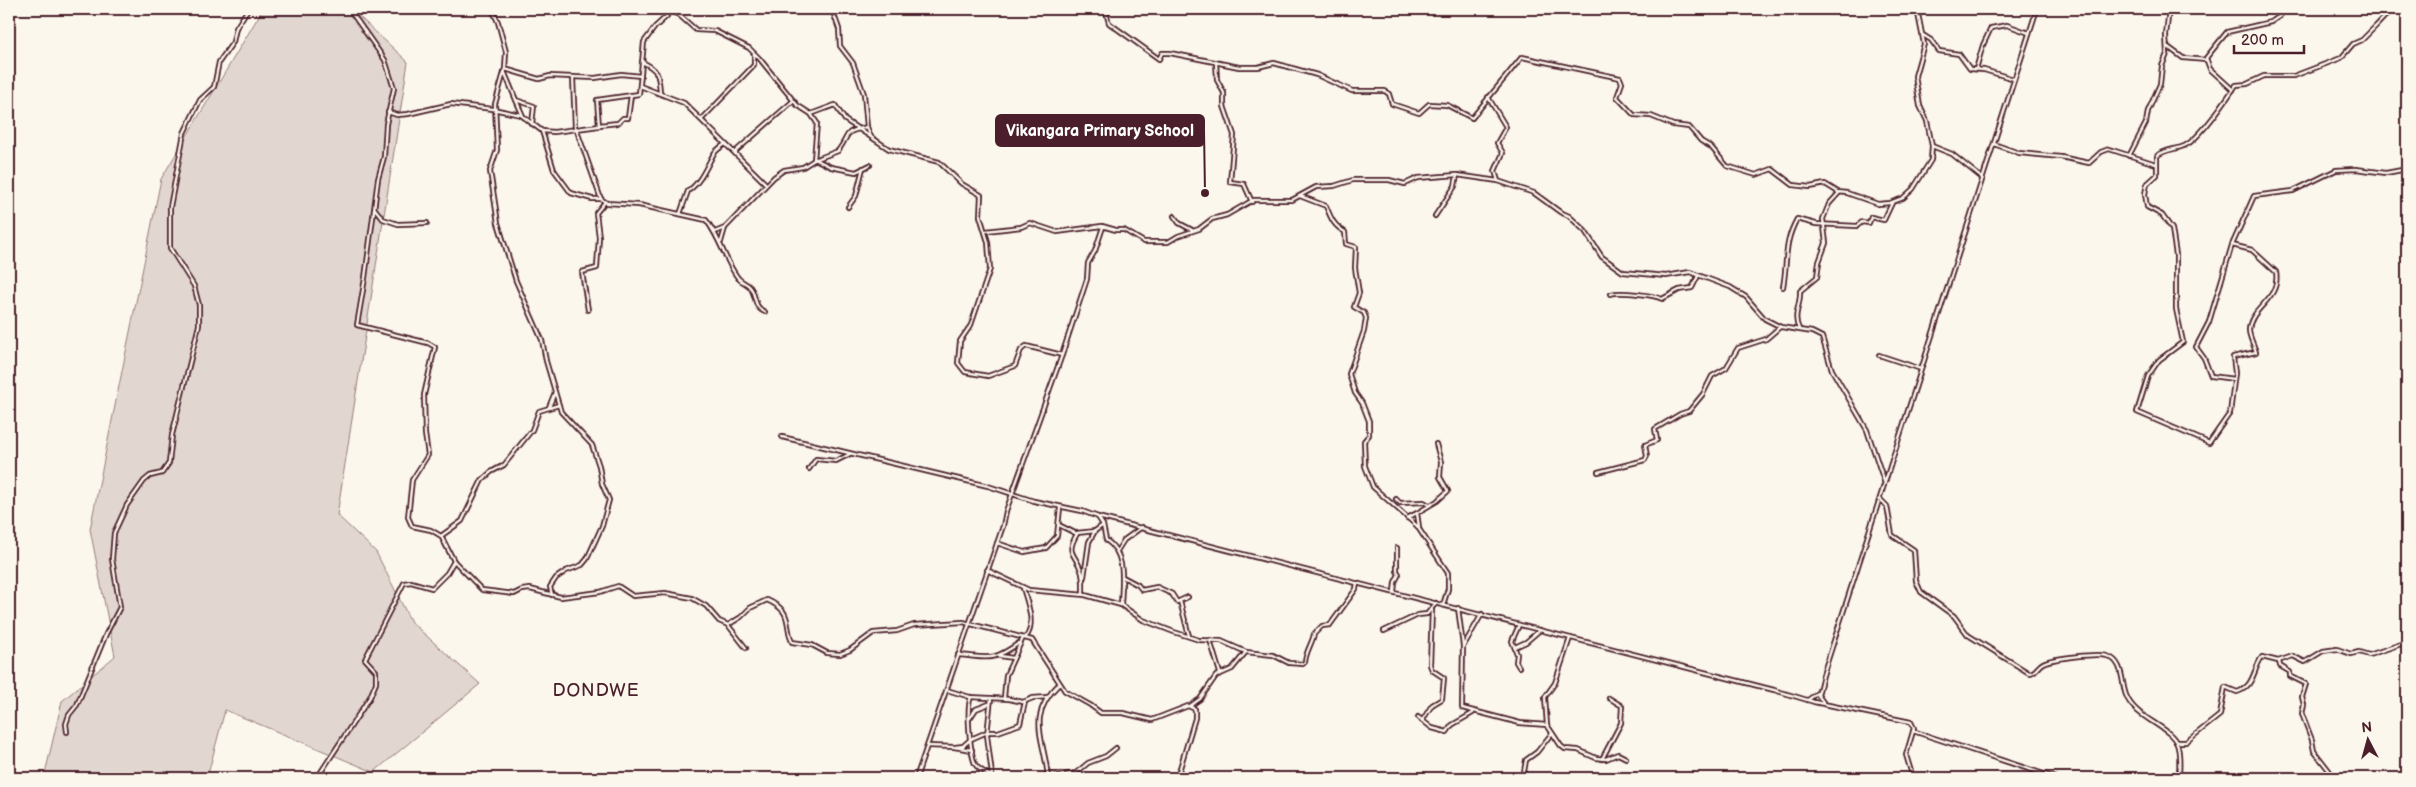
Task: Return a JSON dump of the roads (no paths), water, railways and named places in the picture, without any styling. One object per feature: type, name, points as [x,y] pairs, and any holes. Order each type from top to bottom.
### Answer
[{"type":"street","points":[[67,732],[66,724],[69,715],[78,705],[106,634],[120,607],[112,559],[114,533],[127,504],[144,482],[150,476],[162,473],[169,463],[172,434],[199,324],[199,311],[194,286],[170,248],[170,207],[184,133],[200,100],[214,88],[219,62],[233,42],[236,28],[248,9]]},
{"type":"street","points":[[350,9],[387,64],[394,88],[388,112],[384,157],[378,179],[357,325],[435,346],[435,354],[424,395],[424,434],[428,455],[412,480],[408,517],[412,526],[431,530],[441,536],[454,561],[482,590],[516,594],[527,589],[565,597],[600,592],[618,586],[633,596],[665,593],[687,597],[706,606],[719,621],[728,625],[746,648]]},
{"type":"street","points":[[492,9],[504,42],[506,56],[495,109],[498,146],[490,172],[498,223],[516,281],[542,340],[559,405],[568,422],[592,444],[602,484],[609,500],[605,520],[590,554],[582,566],[566,571],[553,580],[550,586],[552,594]]},
{"type":"street","points":[[832,9],[839,29],[840,46],[853,63],[864,94],[867,127],[871,137]]},
{"type":"street","points":[[1105,9],[1109,23],[1158,58],[1163,53],[1170,53],[1242,67],[1258,67],[1274,63],[1297,68],[1352,91],[1384,91],[1388,93],[1393,105],[1419,113],[1429,104],[1442,104],[1457,109],[1472,118],[1522,57],[1620,78],[1622,82],[1617,97],[1631,113],[1636,116],[1651,116],[1672,125],[1689,127],[1696,132],[1701,141],[1712,147],[1727,166],[1756,175],[1772,169],[1791,184],[1810,187],[1825,184],[1840,192],[1878,204],[1892,202],[1907,195],[1920,181],[1931,160],[1932,146],[1927,121],[1920,106],[1915,76],[1923,52],[1923,35],[1917,9]]},
{"type":"street","points":[[1808,700],[1818,692],[2037,9]]},
{"type":"street","points":[[2129,156],[2146,123],[2148,111],[2159,86],[2167,46],[2166,35],[2169,9]]},
{"type":"street","points":[[2206,60],[2227,32],[2271,22],[2280,16],[2282,9]]},
{"type":"street","points":[[2232,245],[2253,250],[2277,274],[2272,296],[2251,321],[2249,333],[2256,352],[2233,357],[2234,379],[2230,413],[2209,444],[2137,412],[2148,376],[2159,360],[2183,342],[2176,309],[2176,255],[2172,228],[2162,215],[2147,207],[2146,200],[2147,184],[2157,175],[2156,164],[2159,154],[2185,145],[2195,138],[2236,85],[2247,84],[2264,76],[2294,76],[2341,58],[2353,44],[2362,40],[2392,9]]},
{"type":"street","points":[[599,125],[597,100],[639,94],[644,42],[654,27],[667,16],[667,10],[679,15],[696,30],[715,31],[747,47],[754,54],[793,101],[811,114],[818,124],[815,160]]},
{"type":"street","points":[[1976,69],[1983,45],[1991,28],[2007,25],[2029,34]]},
{"type":"street","points":[[1923,35],[1931,40],[1940,51],[1959,54],[1970,69],[2014,79]]},
{"type":"street","points":[[2167,46],[2183,58],[2206,60]]},
{"type":"street","points":[[702,119],[754,65],[754,54]]},
{"type":"street","points":[[2206,60],[2210,69],[2233,90]]},
{"type":"street","points":[[1216,61],[1217,80],[1224,93],[1224,106],[1234,134],[1230,182],[1242,183],[1252,202]]},
{"type":"street","points":[[642,62],[655,69],[659,80],[660,92]]},
{"type":"street","points":[[504,70],[539,79],[550,76],[596,78],[621,74],[641,76]]},
{"type":"street","points":[[504,70],[523,116],[542,131],[554,132],[618,124],[622,118],[628,118],[631,95]]},
{"type":"street","points":[[573,77],[576,128],[601,199]]},
{"type":"street","points":[[640,86],[680,100],[702,119],[766,184]]},
{"type":"street","points":[[1488,97],[1506,127],[1497,143],[1503,153],[1495,172],[1499,182]]},
{"type":"street","points":[[516,99],[534,106],[532,124]]},
{"type":"street","points":[[735,153],[758,130],[793,101]]},
{"type":"street","points":[[388,112],[397,115],[408,114],[451,104],[495,109],[523,116]]},
{"type":"street","points":[[811,114],[835,105],[842,117],[889,149],[939,162],[968,188],[980,194],[980,216],[989,247],[989,274],[971,325],[960,341],[958,360],[960,366],[968,373],[982,376],[993,374],[1016,366],[1021,350],[1026,346],[1062,355]]},
{"type":"street","points":[[715,232],[725,228],[766,184],[784,170],[801,168],[838,150],[846,134],[852,130],[867,127]]},
{"type":"street","points":[[542,131],[552,164],[567,190],[577,196],[601,199],[605,202],[638,205],[705,219],[721,242],[738,278],[750,287],[754,301],[764,312]]},
{"type":"street","points":[[680,214],[688,191],[693,188],[708,168],[714,153],[725,144]]},
{"type":"street","points":[[1994,144],[2019,153],[2052,156],[2089,163],[2107,149],[2156,164]]},
{"type":"street","points":[[1932,146],[1952,154],[1982,176]]},
{"type":"street","points":[[815,160],[830,166],[856,172],[870,165]]},
{"type":"street","points":[[848,207],[856,196],[863,168]]},
{"type":"street","points":[[2234,379],[2211,376],[2204,358],[2196,346],[2209,322],[2232,245],[2254,196],[2293,192],[2336,170],[2356,169],[2386,173],[2407,169]]},
{"type":"street","points":[[1435,216],[1455,186],[1457,175]]},
{"type":"street","points":[[985,230],[1006,230],[1030,223],[1057,232],[1076,228],[1124,230],[1144,242],[1168,242],[1178,236],[1195,231],[1212,219],[1252,202],[1258,200],[1292,200],[1316,187],[1334,186],[1353,180],[1389,180],[1405,184],[1418,178],[1457,175],[1499,182],[1534,193],[1560,212],[1569,216],[1586,231],[1602,257],[1624,272],[1666,276],[1688,272],[1730,286],[1746,297],[1765,319],[1781,327],[1812,332],[1824,339],[1826,354],[1832,370],[1867,430],[1884,482]]},
{"type":"street","points":[[1799,329],[1795,316],[1801,299],[1801,289],[1818,277],[1819,262],[1826,245],[1822,219],[1829,204],[1840,192]]},
{"type":"street","points":[[1300,196],[1326,207],[1337,228],[1345,232],[1346,244],[1356,246],[1354,266],[1358,293],[1354,307],[1364,313],[1366,318],[1364,331],[1349,374],[1355,393],[1363,404],[1369,422],[1369,435],[1364,441],[1364,464],[1373,487],[1419,529],[1448,573],[1448,589],[1443,605]]},
{"type":"street","points":[[588,310],[582,272],[597,268],[599,237],[596,213],[605,202]]},
{"type":"street","points":[[1784,287],[1787,240],[1796,219],[1823,225],[1857,226],[1862,222],[1869,223],[1871,217],[1884,220],[1892,202]]},
{"type":"street","points":[[375,209],[383,219],[398,224],[426,222]]},
{"type":"street","points":[[1174,216],[1179,223],[1195,231]]},
{"type":"street","points":[[721,242],[725,228]]},
{"type":"street","points":[[916,778],[1003,526],[1006,511],[1049,385],[1062,355],[1087,278],[1088,263],[1096,251],[1103,228]]},
{"type":"street","points":[[1611,294],[1620,292],[1662,299],[1679,290],[1693,287],[1698,276]]},
{"type":"street","points":[[1598,472],[1645,460],[1647,456],[1645,445],[1657,440],[1655,429],[1680,414],[1689,411],[1703,394],[1712,376],[1726,368],[1738,348],[1761,341],[1781,327]]},
{"type":"street","points":[[1879,356],[1921,369]]},
{"type":"street","points":[[549,407],[555,391]]},
{"type":"street","points":[[441,536],[461,522],[482,480],[491,472],[504,465],[532,430],[539,411],[559,405]]},
{"type":"street","points":[[782,437],[1013,494],[1060,508],[1082,511],[1098,517],[1482,614],[1808,700],[1911,722],[1914,724],[1913,731],[1906,756],[1913,778]]},
{"type":"street","points":[[1407,518],[1438,501],[1448,490],[1440,476],[1440,460],[1436,444]]},
{"type":"street","points":[[809,469],[816,459],[836,461],[851,453]]},
{"type":"street","points":[[1396,499],[1400,503],[1424,502],[1429,505]]},
{"type":"street","points":[[1880,499],[1887,506],[1892,536],[1914,550],[1916,581],[1922,592],[1954,616],[1968,634],[2029,673],[2033,673],[2043,663],[2069,657],[2108,657],[2122,672],[2127,698],[2140,714],[2170,735],[2176,742],[2179,778]]},
{"type":"street","points":[[997,543],[1024,552],[1045,549],[1056,538],[1060,508]]},
{"type":"street","points":[[1417,513],[1419,529]]},
{"type":"street","points":[[1098,517],[1103,525],[1106,540],[1115,546],[1118,552],[1123,577],[1121,605]]},
{"type":"street","points":[[1059,525],[1076,534],[1095,531]]},
{"type":"street","points":[[1083,594],[1089,542],[1095,531],[1103,525]]},
{"type":"street","points":[[1118,552],[1124,540],[1142,527]]},
{"type":"street","points":[[1076,534],[1073,541],[1072,554],[1084,578]]},
{"type":"street","points":[[1394,592],[1395,582],[1399,574],[1397,571],[1397,548]]},
{"type":"street","points":[[316,778],[370,697],[376,683],[376,670],[365,660],[404,583],[411,582],[432,588],[447,573],[454,561]]},
{"type":"street","points":[[987,570],[1031,591],[1083,594],[1121,605],[1143,620],[1199,640],[1224,642],[1246,652],[1273,655],[1289,663],[1304,664],[1314,634],[1322,626],[1329,625],[1356,589],[1357,583]]},
{"type":"street","points":[[1123,577],[1142,590],[1156,587],[1172,594],[1177,602],[1188,597]]},
{"type":"street","points":[[1122,584],[1130,582]]},
{"type":"street","points":[[1000,656],[1028,636],[1031,618],[1023,588]]},
{"type":"street","points":[[728,625],[741,617],[750,608],[768,601],[783,611],[790,624],[792,642],[812,645],[827,653],[835,654],[850,650],[873,633],[897,630],[914,625],[969,623],[1024,638],[1037,646],[1059,684],[1068,693],[1103,714],[1123,713],[1152,720],[1190,706],[1200,698],[1220,673],[1232,669],[1246,652]]},
{"type":"street","points":[[1180,601],[1189,636]]},
{"type":"street","points":[[1384,631],[1418,615],[1428,614],[1436,603]]},
{"type":"street","points":[[1458,608],[1463,646],[1461,706],[1463,709],[1520,724],[1537,726],[1547,724]]},
{"type":"street","points":[[1422,720],[1430,708],[1442,699],[1444,684],[1444,678],[1432,670],[1430,665],[1432,610]]},
{"type":"street","points":[[1463,646],[1482,614]]},
{"type":"street","points":[[963,622],[968,628]]},
{"type":"street","points":[[1519,625],[1514,636],[1518,655],[1516,662],[1519,667]]},
{"type":"street","points":[[1515,647],[1526,642],[1540,630]]},
{"type":"street","points":[[1568,638],[1554,683],[1545,697],[1547,724],[1565,749],[1581,750],[1602,759],[1608,759],[1618,754],[1626,758]]},
{"type":"street","points":[[1210,640],[1220,673]]},
{"type":"street","points":[[2176,742],[2186,742],[2220,715],[2226,687],[2237,692],[2246,687],[2255,676],[2257,666],[2262,657],[2279,661],[2293,656],[2305,662],[2322,651],[2334,648],[2351,654],[2359,652],[2369,655],[2407,642]]},
{"type":"street","points":[[1004,698],[1004,681],[1019,643]]},
{"type":"street","points":[[958,655],[978,659],[1000,656],[1013,658]]},
{"type":"street","points":[[2279,661],[2280,666],[2290,672],[2290,675],[2305,683],[2302,697],[2304,705],[2302,714],[2314,751],[2335,778]]},
{"type":"street","points":[[1059,684],[1048,697],[1042,710],[1038,731],[1048,762],[1049,778],[1076,773],[1088,763],[1106,756],[1116,748]]},
{"type":"street","points":[[947,690],[971,697],[1004,698],[1025,702],[1033,698],[1048,697]]},
{"type":"street","points":[[1818,692],[1824,703]]},
{"type":"street","points":[[971,697],[968,703],[969,740],[976,765],[993,777]]},
{"type":"street","points":[[991,698],[987,732],[993,777]]},
{"type":"street","points":[[1602,759],[1621,723],[1622,706],[1609,698]]},
{"type":"street","points":[[955,747],[963,746],[969,740],[987,732],[998,732],[1020,724],[1025,702]]},
{"type":"street","points":[[969,719],[976,709],[990,704]]},
{"type":"street","points":[[1177,778],[1195,718],[1195,709],[1190,706]]},
{"type":"street","points":[[1418,717],[1432,728],[1447,732],[1452,725],[1474,712]]},
{"type":"street","points":[[1913,731],[2056,778]]},
{"type":"street","points":[[1523,778],[1526,760],[1537,752],[1552,733]]},
{"type":"street","points":[[928,746],[972,750]]},
{"type":"street","points":[[2402,778],[2407,771]]},
{"type":"place","name":"Vikangara Primary School","points":[[1205,193]]},
{"type":"district","name":"DONDWE","points":[[596,690]]}]
